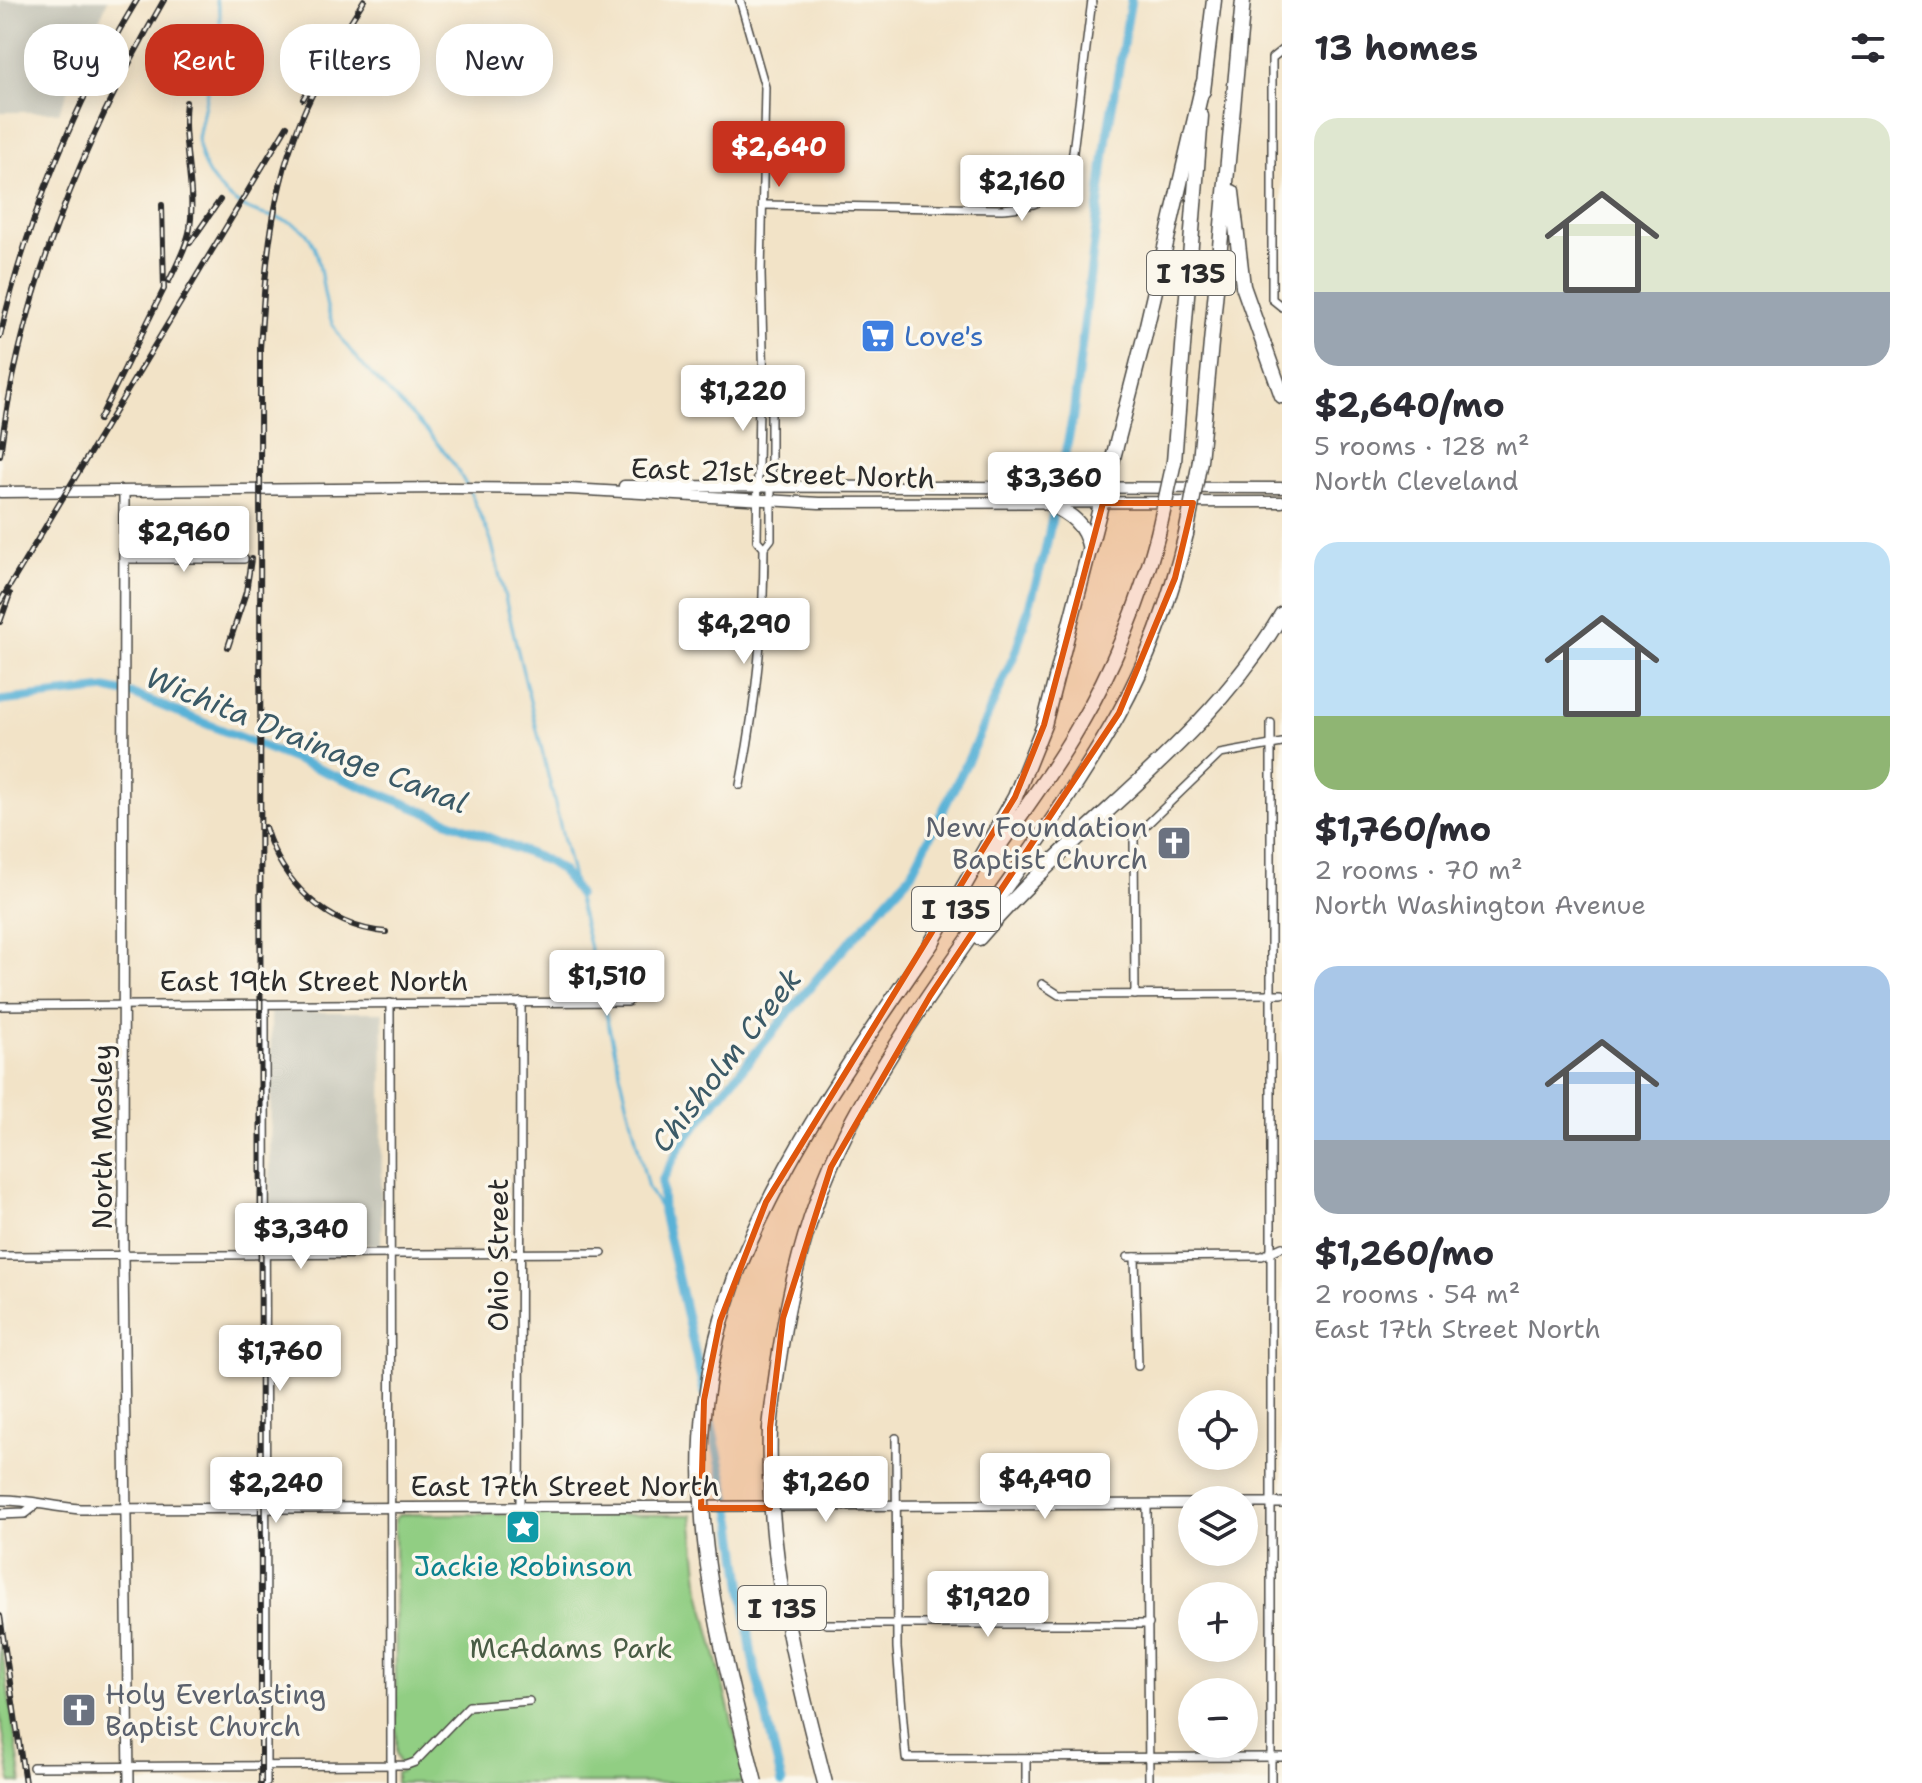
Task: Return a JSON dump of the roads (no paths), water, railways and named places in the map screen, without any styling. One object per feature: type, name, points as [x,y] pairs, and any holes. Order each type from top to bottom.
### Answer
[{"type":"highway","name":"I 135","points":[[755,1783],[711,1599],[699,1483],[710,1363],[736,1275],[766,1202],[791,1156],[1084,719],[1132,618],[1158,534],[1174,462],[1203,84],[1214,0]]},
{"type":"highway","name":"I 135","points":[[825,1783],[781,1604],[770,1521],[770,1428],[783,1318],[818,1199],[847,1132],[930,996],[1056,813],[1119,713],[1155,635],[1186,534],[1200,461],[1211,371],[1229,129],[1243,0]]},
{"type":"highway","points":[[929,947],[1015,797],[1044,725],[1105,495],[1203,84]]},
{"type":"highway","points":[[1229,129],[1234,227],[1243,286],[1282,396]]},
{"type":"highway","points":[[1041,503],[1076,519],[1085,532],[1090,553]]},
{"type":"highway","points":[[930,996],[1006,906],[1170,756],[1261,649],[1282,614]]},
{"type":"main road","name":"East 21st Street North","points":[[0,492],[570,489],[640,485],[1080,488],[1105,495],[1282,502]]},
{"type":"main road","name":"East 21st Street North","points":[[570,489],[771,501],[1076,503],[1105,495],[1282,488]]},
{"type":"street","points":[[740,0],[765,87],[764,387],[759,399],[757,540],[764,548]]},
{"type":"street","points":[[763,205],[1035,207],[1051,197],[1070,176],[1092,0]]},
{"type":"street","points":[[1281,50],[1272,58],[1272,299],[1282,307]]},
{"type":"street","points":[[1272,172],[1282,172]]},
{"type":"street","points":[[740,785],[757,700],[764,622],[764,548],[771,539],[771,400],[764,387]]},
{"type":"street","name":"North Mosley","points":[[124,491],[123,1256],[129,1783]]},
{"type":"street","points":[[124,559],[244,559]]},
{"type":"street","points":[[1271,723],[1271,1783]]},
{"type":"street","points":[[1135,995],[1134,837],[1220,754],[1282,743]]},
{"type":"street","points":[[1042,984],[1059,995],[1282,994]]},
{"type":"street","name":"Ohio Street","points":[[520,1508],[521,1002]]},
{"type":"street","name":"East 19th Street North","points":[[0,1006],[628,1002]]},
{"type":"street","points":[[265,1003],[266,1783]]},
{"type":"street","points":[[390,1003],[391,1783]]},
{"type":"street","points":[[1138,1366],[1131,1257],[1262,1256],[1282,1247]]},
{"type":"street","points":[[0,1256],[602,1253]]},
{"type":"street","points":[[896,1438],[897,1624],[906,1758],[1149,1760],[1282,1757]]},
{"type":"street","name":"East 17th Street North","points":[[0,1500],[26,1499],[34,1506],[128,1509],[1178,1504]]},
{"type":"street","points":[[1258,1503],[1282,1503]]},
{"type":"street","points":[[1147,1504],[1149,1783]]},
{"type":"street","name":"East 17th Street North","points":[[0,1514],[25,1513],[34,1506]]},
{"type":"street","points":[[826,1624],[1149,1624]]},
{"type":"street","points":[[33,1767],[391,1765],[415,1762],[469,1706],[529,1701]]},
{"type":"street","points":[[1026,1759],[1026,1783]]},
{"type":"waterway","points":[[216,0],[220,29],[198,138],[203,163],[216,184],[235,201],[303,230],[315,250],[327,307],[337,332],[368,371],[438,444],[466,485]]},
{"type":"waterway","name":"Chisholm Creek","points":[[704,1392],[663,1213],[662,1181],[681,1145],[718,1098],[821,974],[911,874],[969,758],[1016,651],[1045,552],[1073,416],[1107,136],[1131,0]]},
{"type":"waterway","points":[[470,492],[491,540],[648,1188],[663,1213]]},
{"type":"waterway","name":"Wichita Drainage Canal","points":[[0,701],[106,689],[135,695],[547,861],[561,870],[578,894]]},
{"type":"waterway","name":"Chisholm Creek","points":[[709,1414],[734,1524],[752,1656],[782,1783]]},
{"type":"railway","points":[[0,337],[24,250],[55,163],[93,79],[137,0]]},
{"type":"railway","points":[[0,455],[23,335],[59,219],[107,108],[164,0]]},
{"type":"railway","points":[[303,99],[364,0]]},
{"type":"railway","points":[[261,1783],[260,349],[273,218],[288,155],[312,96]]},
{"type":"railway","points":[[169,281],[190,228],[186,102]]},
{"type":"railway","points":[[0,602],[287,126]]},
{"type":"railway","points":[[190,243],[220,200]]},
{"type":"railway","points":[[99,420],[164,289],[162,205]]},
{"type":"railway","points":[[228,647],[246,592],[251,559]]},
{"type":"railway","points":[[0,622],[10,594]]},
{"type":"railway","points":[[265,827],[283,866],[309,899],[344,921],[386,932]]},
{"type":"railway","points":[[0,1616],[25,1783]]},
{"type":"place","name":"Love's","points":[[878,336]]},
{"type":"place","name":"New Foundation Baptist Church","points":[[1174,843]]},
{"type":"place","name":"Jackie Robinson","points":[[523,1527]]},
{"type":"place","name":"Holy Everlasting Baptist Church","points":[[79,1710]]},
{"type":"park label","name":"McAdams Park","points":[[571,1648]]}]
